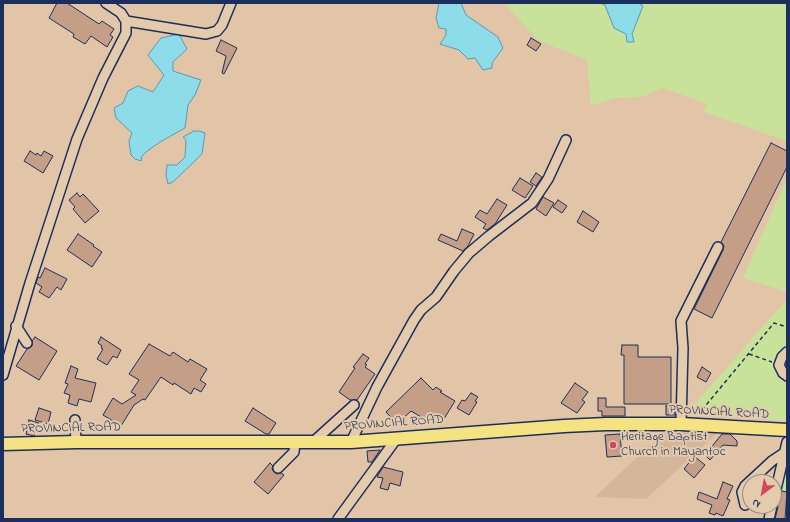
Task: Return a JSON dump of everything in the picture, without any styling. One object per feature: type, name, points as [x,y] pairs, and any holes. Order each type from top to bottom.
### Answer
[{"type":"main road","name":"PROVINCIAL ROAD","points":[[3,444],[76,442],[351,442],[572,425],[681,424],[787,430]]},
{"type":"street","points":[[3,375],[16,326],[77,139],[103,78],[126,33],[126,21],[121,13],[106,3]]},
{"type":"street","points":[[126,21],[206,34],[217,31],[222,25],[231,3]]},
{"type":"street","points":[[351,442],[377,387],[417,315],[436,297],[454,271],[469,253],[532,203],[548,180],[566,140]]},
{"type":"street","points":[[681,424],[683,348],[681,321],[718,247]]},
{"type":"street","points":[[16,326],[27,343]]},
{"type":"street","points":[[787,352],[782,357],[779,365],[783,373],[787,376]]},
{"type":"street","points":[[314,442],[354,405]]},
{"type":"street","points":[[75,420],[76,442]]},
{"type":"street","points":[[338,519],[396,438]]},
{"type":"street","points":[[278,468],[294,452],[295,442]]},
{"type":"street","points":[[779,474],[787,442]]},
{"type":"street","points":[[758,474],[772,461],[784,454]]},
{"type":"path","points":[[702,410],[774,323],[787,327]]},
{"type":"path","points":[[748,354],[779,365]]},
{"type":"shaded area","points":[[665,431],[717,433],[646,499],[595,497]]},
{"type":"green space","points":[[504,3],[787,3],[787,141],[704,112],[707,104],[663,88],[641,97],[616,98],[591,105],[587,60],[539,41]]},
{"type":"green space","points":[[787,178],[787,292],[743,278]]},
{"type":"green space","points":[[787,299],[787,421],[687,413]]},
{"type":"green space","points":[[787,451],[787,519],[770,519],[771,514],[782,514],[781,474]]},
{"type":"water","points":[[439,3],[461,3],[466,15],[498,37],[503,48],[492,63],[492,68],[483,70],[475,58],[468,59],[459,50],[440,44],[446,35],[446,29],[439,28],[436,18]]},
{"type":"water","points":[[600,3],[638,3],[643,6],[632,34],[634,42],[627,42],[626,34],[614,28],[605,5]]},
{"type":"water","points":[[179,34],[187,49],[173,62],[173,71],[201,80],[195,95],[188,105],[185,128],[146,152],[142,156],[141,161],[135,159],[131,155],[129,141],[132,133],[116,118],[114,108],[123,103],[128,91],[138,86],[153,92],[164,75],[148,55],[161,38]]},
{"type":"water","points":[[194,131],[205,133],[202,154],[173,182],[168,184],[166,175],[167,165],[177,165],[185,157],[186,140],[183,137]]},
{"type":"building","points":[[57,3],[67,3],[99,24],[102,21],[114,29],[110,35],[113,37],[107,47],[91,36],[85,44],[73,37],[74,34],[49,18]]},
{"type":"building","points":[[531,38],[541,44],[536,51],[527,45]]},
{"type":"building","points":[[221,40],[237,48],[224,74],[222,73],[226,56],[216,51]]},
{"type":"building","points":[[771,143],[787,151],[787,167],[712,318],[694,309],[723,250],[724,246],[721,242]]},
{"type":"building","points":[[30,151],[41,156],[44,151],[53,156],[43,173],[24,161]]},
{"type":"building","points":[[536,173],[542,177],[536,186],[530,182]]},
{"type":"building","points":[[520,178],[533,186],[525,198],[512,190]]},
{"type":"building","points":[[77,193],[80,197],[83,194],[99,211],[85,223],[73,209],[75,207],[69,200]]},
{"type":"building","points":[[543,197],[554,203],[546,216],[536,209]]},
{"type":"building","points":[[497,199],[507,205],[495,224],[487,230],[483,228],[486,224],[475,217],[480,210],[487,214]]},
{"type":"building","points":[[558,200],[567,206],[562,213],[553,207]]},
{"type":"building","points":[[583,211],[599,222],[593,232],[577,222]]},
{"type":"building","points":[[462,229],[474,234],[468,246],[463,251],[438,240],[441,234],[457,241]]},
{"type":"building","points":[[78,234],[102,252],[92,267],[67,250]]},
{"type":"building","points":[[45,268],[67,279],[61,290],[57,287],[49,298],[39,292],[42,287],[36,283],[38,277],[40,278]]},
{"type":"building","points":[[35,337],[57,351],[39,380],[16,366],[27,349],[32,346],[32,341]]},
{"type":"building","points":[[101,337],[121,350],[117,358],[113,356],[107,365],[97,359],[103,349],[98,343]]},
{"type":"building","points":[[149,344],[170,356],[173,352],[188,362],[190,359],[207,369],[200,380],[206,384],[201,392],[194,388],[191,394],[161,377],[145,400],[143,399],[134,405],[121,426],[103,415],[113,398],[122,404],[136,395],[131,392],[139,380],[129,374]]},
{"type":"building","points":[[622,345],[638,345],[638,357],[671,357],[671,404],[624,404],[624,355],[621,355]]},
{"type":"building","points":[[363,354],[369,358],[365,364],[367,365],[365,367],[375,374],[357,400],[350,400],[339,392],[355,368],[353,367]]},
{"type":"building","points":[[71,366],[78,369],[75,378],[96,383],[91,402],[79,399],[77,406],[68,403],[70,395],[64,393],[68,384],[65,383]]},
{"type":"building","points":[[702,367],[711,373],[706,382],[697,377]]},
{"type":"building","points":[[421,378],[433,390],[436,387],[442,391],[440,392],[455,401],[442,422],[430,414],[426,420],[411,411],[397,424],[386,412]]},
{"type":"building","points":[[575,383],[588,392],[582,400],[585,402],[577,413],[561,403]]},
{"type":"building","points":[[471,393],[478,397],[475,401],[477,402],[469,415],[457,408],[462,400],[465,401]]},
{"type":"building","points":[[598,398],[606,398],[606,407],[625,407],[625,416],[602,416],[602,411],[598,411]]},
{"type":"building","points":[[666,406],[675,406],[675,415],[666,415]]},
{"type":"building","points":[[39,408],[51,412],[48,424],[35,420]]},
{"type":"building","points":[[253,408],[276,423],[269,434],[266,434],[245,421]]},
{"type":"building","points":[[29,420],[39,423],[34,436],[26,434]]},
{"type":"building","name":"Heritage Baptist Church in Mayantoc","points":[[620,434],[622,456],[607,457],[605,435]]},
{"type":"building","points":[[722,434],[730,434],[737,441],[737,446],[723,445],[710,460],[705,455]]},
{"type":"building","points":[[380,450],[372,462],[368,462],[367,451]]},
{"type":"building","points":[[694,456],[705,465],[694,478],[684,469]]},
{"type":"building","points":[[270,463],[273,466],[272,469],[274,472],[284,475],[268,494],[254,482]]},
{"type":"building","points":[[383,467],[403,472],[400,486],[390,483],[388,490],[380,488],[383,478],[377,477]]},
{"type":"building","points":[[723,482],[733,486],[727,499],[730,500],[723,516],[716,513],[715,515],[709,513],[712,505],[697,499],[699,492],[717,499]]},
{"type":"building","points":[[782,491],[787,492],[785,519],[775,519],[776,514],[782,514]]},
{"type":"place","name":"Heritage Baptist Church in Mayantoc","points":[[613,445]]}]
